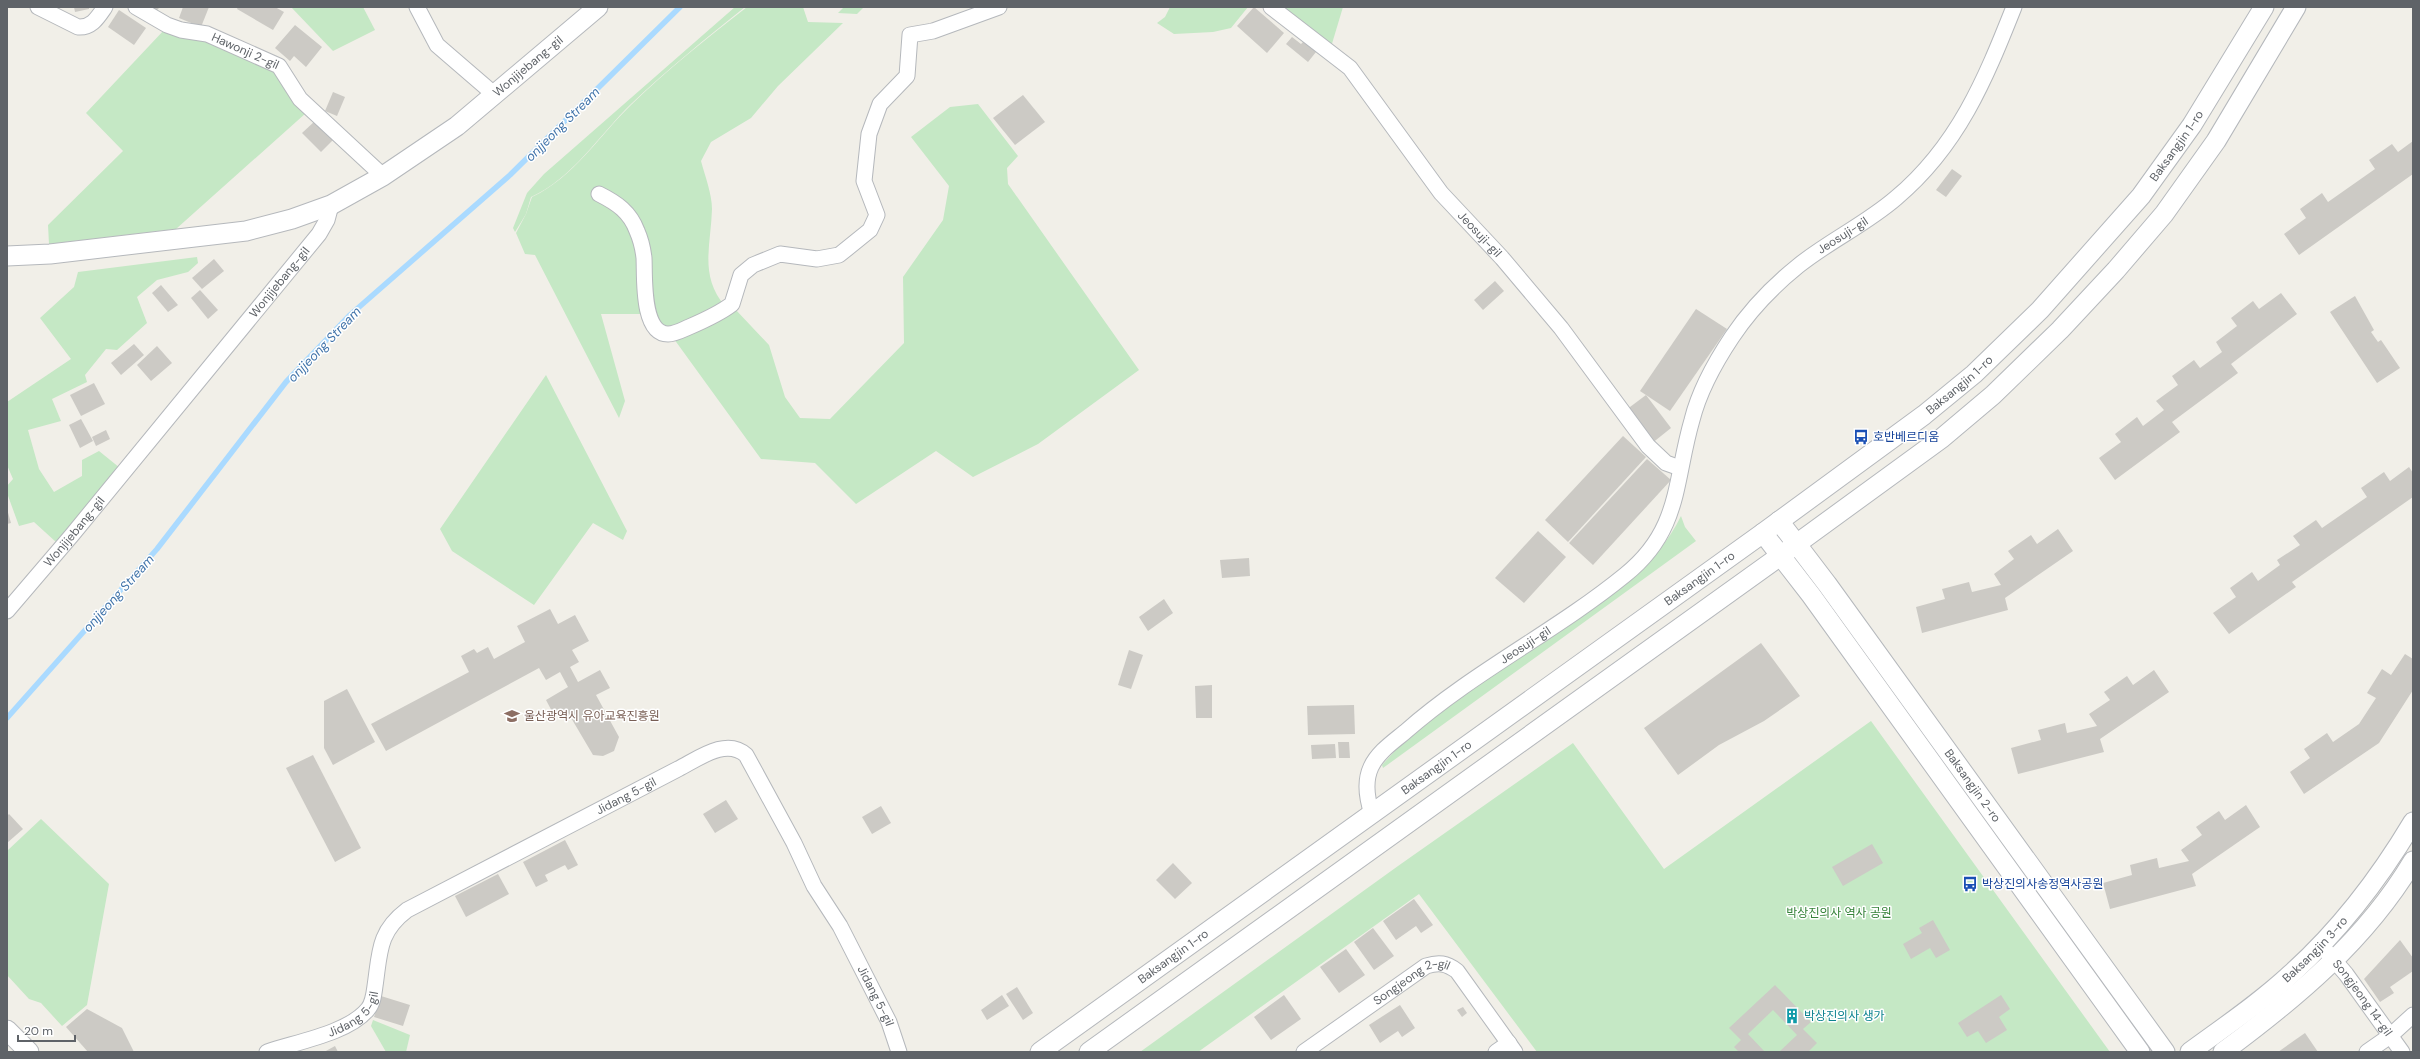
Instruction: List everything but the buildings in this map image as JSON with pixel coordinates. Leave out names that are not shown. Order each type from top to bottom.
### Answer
[{"type":"street","points":[[38,7],[78,27],[84,28],[91,25],[105,7]]},
{"type":"street","name":"Hawonji 2-gil","points":[[136,7],[167,25],[180,30],[207,34],[279,66],[300,99],[384,176]]},
{"type":"street","points":[[417,7],[437,45],[495,95]]},
{"type":"street","name":"Wonjijebang-gil","points":[[7,611],[72,535],[319,234],[327,220],[331,205],[384,176],[457,126],[598,7]]},
{"type":"street","points":[[599,194],[619,204],[637,231],[644,257],[646,299],[654,325],[660,332],[669,334],[700,322],[732,304],[741,275],[753,265],[780,254],[817,259],[839,255],[870,230],[877,215],[864,181],[869,134],[880,104],[907,76],[910,35],[932,31],[999,7]]},
{"type":"street","name":"Jeosuji-gil","points":[[1270,7],[1350,68],[1441,193],[1502,258],[1561,328],[1648,446],[1666,463],[1680,468]]},
{"type":"street","name":"Jeosuji-gil","points":[[1372,814],[1367,780],[1369,770],[1381,752],[1465,685],[1600,594],[1628,573],[1664,531],[1673,508],[1680,468],[1693,416],[1708,381],[1731,339],[1755,305],[1799,265],[1876,215],[1925,171],[1950,138],[1975,100],[2014,7]]},
{"type":"street","name":"Baksangjin 1-ro","points":[[1040,1052],[1779,522],[1924,415],[1974,374],[2045,305],[2141,196],[2192,125],[2264,7]]},
{"type":"street","points":[[1089,1052],[1780,556],[1942,438],[1993,394],[2060,330],[2116,270],[2164,214],[2216,141],[2296,7]]},
{"type":"street","points":[[7,256],[50,254],[246,231],[292,219],[331,205]]},
{"type":"street","name":"Baksangjin 2-ro","points":[[1779,522],[2165,1052]]},
{"type":"street","name":"Baksangjin 2-ro","points":[[1763,533],[1821,608],[2140,1052]]},
{"type":"street","name":"Jidang 5-gil","points":[[267,1052],[334,1030],[350,1023],[369,1008],[374,997],[381,944],[386,931],[394,920],[407,910],[711,752],[730,747],[736,748],[746,755],[794,843],[814,886],[840,926],[889,1022],[899,1052]]},
{"type":"street","name":"Baksangjin 3-ro","points":[[2190,1052],[2261,999],[2321,946],[2355,908],[2374,882],[2413,822]]},
{"type":"street","name":"Baksangjin 3-ro","points":[[2223,1052],[2274,1015],[2334,960],[2371,920],[2413,861]]},
{"type":"street","name":"Songjeong 14-gil","points":[[2321,946],[2334,960],[2402,1052]]},
{"type":"street","name":"Songjeong 2-gil","points":[[1304,1052],[1426,966],[1436,962],[1447,964],[1457,971],[1512,1048]]},
{"type":"street","points":[[2367,1052],[2390,1036],[2413,1015]]},
{"type":"street","points":[[7,1030],[29,1052]]},
{"type":"street","points":[[1496,1052],[1512,1048]]},
{"type":"green space","points":[[291,7],[363,7],[375,30],[333,51]]},
{"type":"green space","points":[[735,7],[745,7],[687,54],[631,104],[585,155],[560,179],[531,197],[526,214],[515,232],[513,228],[527,193],[544,174]]},
{"type":"green space","points":[[747,7],[803,7],[808,22],[843,23],[778,86],[751,118],[711,142],[701,161],[712,203],[708,260],[709,272],[717,295],[725,306],[699,319],[664,328],[644,314],[601,314],[625,401],[619,418],[535,255],[525,254],[516,233],[526,214],[532,197],[547,189],[573,168],[619,117],[659,79]]},
{"type":"green space","points":[[844,7],[864,7],[857,14],[838,13]]},
{"type":"green space","points":[[1170,7],[1248,7],[1231,28],[1213,32],[1174,34],[1157,23],[1165,17]]},
{"type":"green space","points":[[1279,7],[1343,7],[1331,47]]},
{"type":"green space","points":[[165,29],[194,36],[268,63],[306,113],[176,229],[49,244],[48,225],[123,151],[86,113]]},
{"type":"green space","points":[[978,104],[1018,156],[1007,168],[1008,184],[1139,370],[1038,444],[973,477],[936,451],[856,504],[815,463],[761,459],[674,339],[735,309],[769,345],[785,397],[800,418],[830,419],[904,343],[903,277],[943,220],[949,186],[911,137],[950,107]]},
{"type":"green space","points":[[197,257],[198,263],[188,272],[157,280],[137,297],[147,323],[117,350],[106,349],[85,375],[87,382],[52,399],[61,421],[28,430],[39,469],[54,492],[82,476],[82,460],[99,451],[120,468],[56,542],[34,522],[19,526],[7,493],[7,486],[13,479],[7,465],[7,402],[71,359],[40,318],[74,287],[78,272]]},
{"type":"green space","points":[[546,375],[627,531],[623,540],[593,523],[534,605],[452,551],[440,529]]},
{"type":"green space","points":[[1681,516],[1685,527],[1696,541],[1383,768],[1382,765],[1405,740],[1469,690],[1632,578],[1660,549],[1671,534]]},
{"type":"green space","name":"박상진의사 역사 공원","points":[[1871,721],[2110,1052],[1537,1052],[1419,894],[1198,1052],[1140,1052],[1398,866],[1573,743],[1664,869]]},
{"type":"green space","points":[[41,819],[109,884],[87,1005],[62,1026],[41,1003],[29,999],[7,975],[7,851]]},
{"type":"green space","points":[[373,1020],[410,1035],[406,1052],[386,1052],[371,1026]]},
{"type":"waterway","name":"onjjeong Stream","points":[[7,718],[157,549],[286,382],[350,315],[510,175],[680,7]]},
{"type":"place","name":"호반베르디움","points":[[1861,437]]},
{"type":"place","name":"울산광역시 유아교육진흥원","points":[[512,716]]},
{"type":"place","name":"박상진의사송정역사공원","points":[[1970,884]]},
{"type":"place","name":"박상진의사 생가","points":[[1792,1016]]}]
